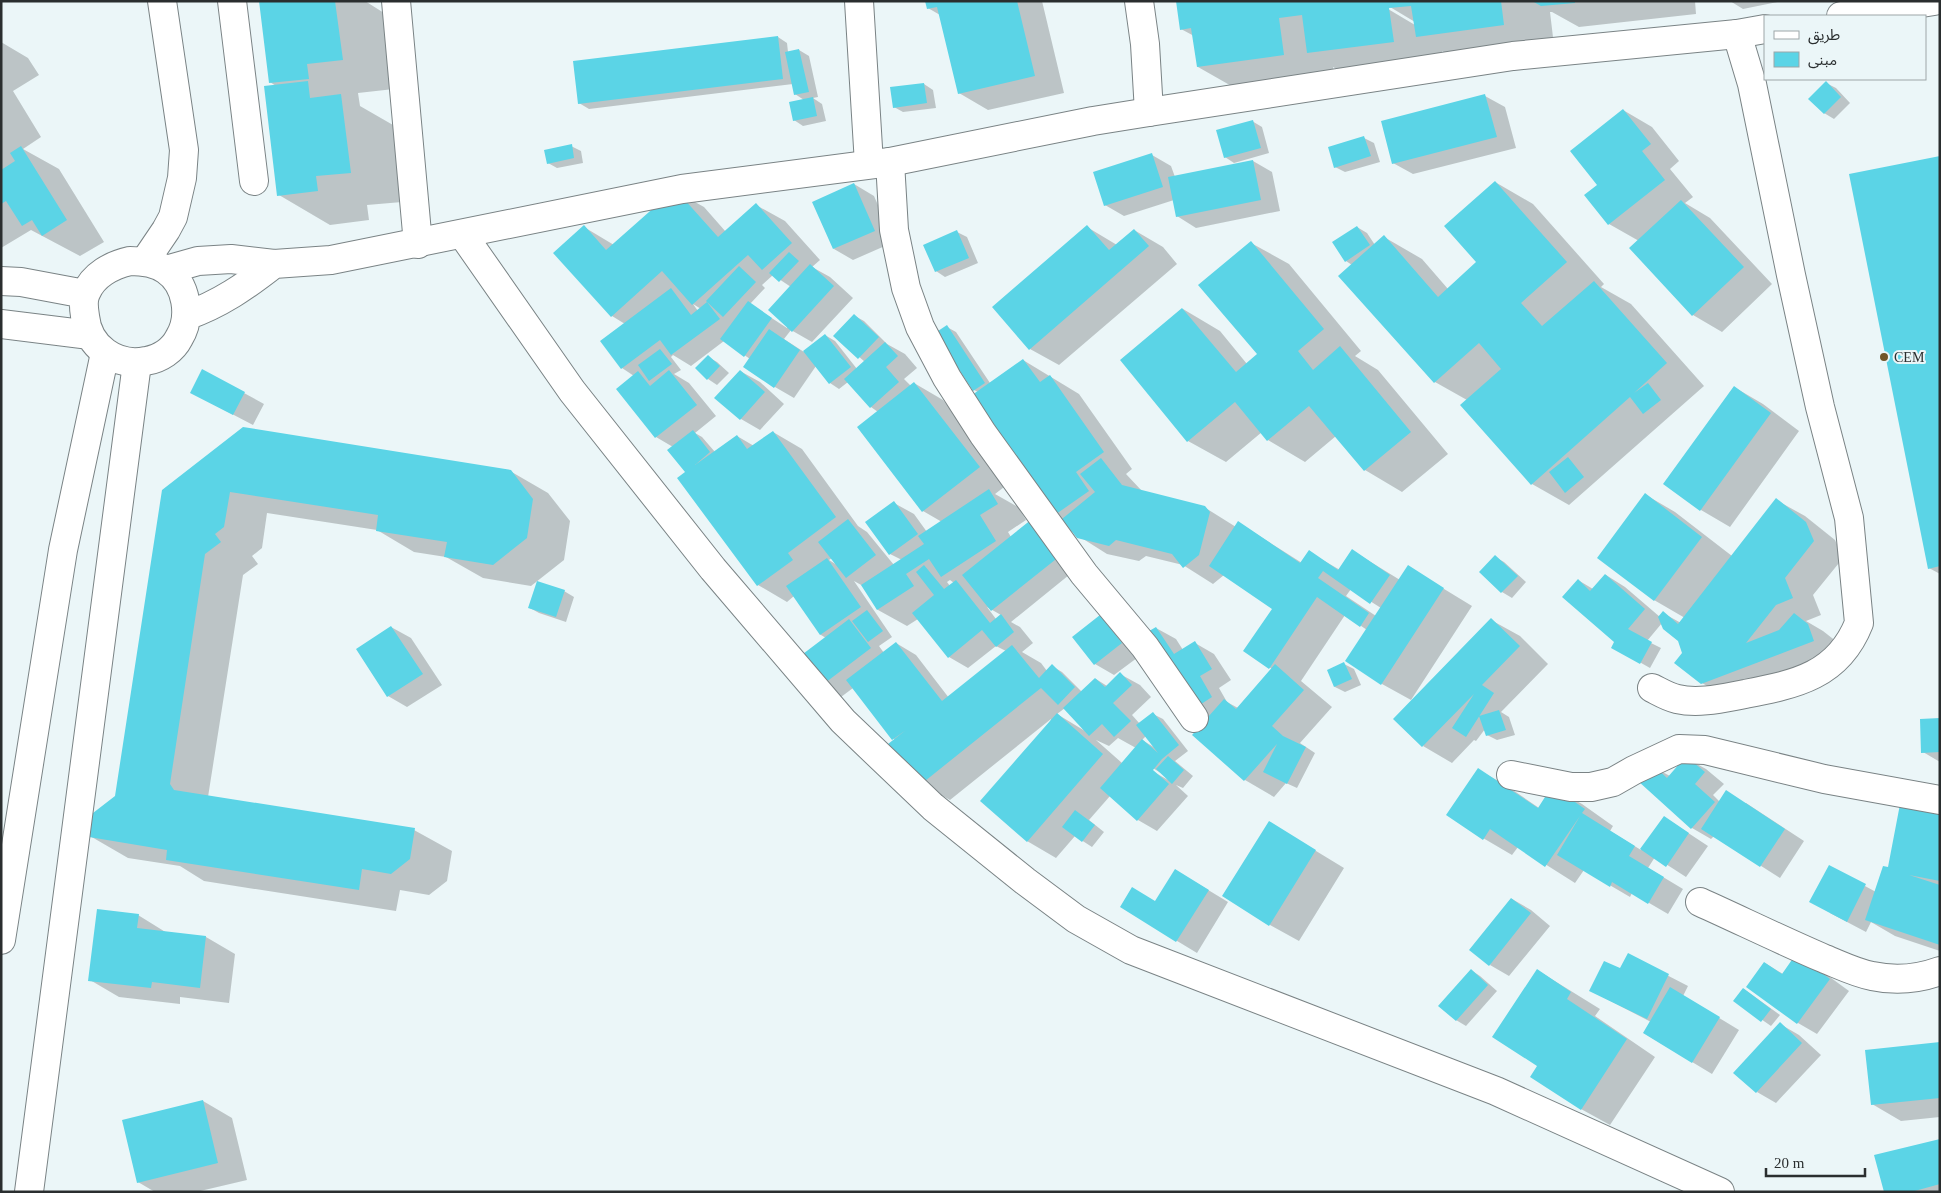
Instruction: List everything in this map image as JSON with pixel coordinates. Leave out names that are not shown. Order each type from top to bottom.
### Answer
[{"type":"street","points":[[156,266],[166,230],[173,217],[182,178],[184,150],[162,1]]},
{"type":"street","points":[[232,1],[254,181]]},
{"type":"street","points":[[396,1],[418,244]]},
{"type":"street","points":[[859,1],[880,163],[906,288],[920,327],[947,378],[983,434],[1084,574],[1145,646],[1194,718]]},
{"type":"street","points":[[1139,1],[1145,44],[1149,112]]},
{"type":"street","points":[[1844,15],[1881,5],[1934,1]]},
{"type":"street","points":[[1,940],[4,897],[98,344],[86,323],[85,294],[102,273],[115,265],[130,261],[156,266],[231,259],[274,264],[331,260],[682,190],[880,163],[1093,121],[1513,56],[1737,34],[1764,29]]},
{"type":"street","points":[[1652,688],[1676,699],[1716,700],[1797,683],[1813,676],[1842,654],[1859,623],[1849,518],[1820,407],[1752,84],[1737,34]]},
{"type":"street","points":[[462,235],[572,391],[713,569],[843,721],[933,807],[1076,920],[1131,950],[1496,1091],[1720,1192]]},
{"type":"street","points":[[186,316],[222,301],[274,264]]},
{"type":"street","points":[[1,324],[98,344],[126,363],[154,360],[168,351],[179,338],[186,323],[186,306],[182,289],[175,279],[156,266]]},
{"type":"street","points":[[1,281],[21,282],[85,294]]},
{"type":"street","points":[[29,1192],[137,363]]},
{"type":"street","points":[[1511,775],[1571,787],[1591,787],[1613,782],[1634,770],[1679,750],[1704,750],[1824,779],[1940,800]]},
{"type":"street","points":[[1700,902],[1813,954],[1860,973],[1906,979],[1928,976],[1940,971]]},
{"type":"building","points":[[259,1],[335,1],[343,60],[307,64],[309,79],[269,83]]},
{"type":"building","points":[[925,1],[1017,1],[1035,76],[958,94],[937,7],[927,9]]},
{"type":"building","points":[[1176,1],[1501,1],[1504,25],[1416,37],[1411,6],[1389,8],[1394,42],[1307,53],[1302,15],[1279,18],[1284,55],[1197,67],[1191,28],[1180,30]]},
{"type":"building","points":[[1532,1],[1575,1],[1575,3],[1541,6]]},
{"type":"building","points":[[778,36],[783,79],[578,104],[573,61]]},
{"type":"building","points":[[799,49],[809,92],[794,95],[785,52]]},
{"type":"building","points":[[308,81],[310,98],[341,94],[351,173],[316,176],[318,191],[277,196],[264,86]]},
{"type":"building","points":[[1826,81],[1841,97],[1824,114],[1808,99]]},
{"type":"building","points":[[924,83],[927,103],[893,108],[890,87]]},
{"type":"building","points":[[1485,94],[1497,137],[1392,164],[1381,121]]},
{"type":"building","points":[[813,97],[817,116],[793,121],[789,102]]},
{"type":"building","points":[[1623,109],[1651,144],[1642,151],[1665,180],[1608,225],[1584,195],[1597,185],[1570,151]]},
{"type":"building","points":[[1253,120],[1261,148],[1224,158],[1216,130]]},
{"type":"building","points":[[1364,136],[1371,156],[1334,168],[1328,147]]},
{"type":"building","points":[[572,144],[574,158],[547,164],[544,150]]},
{"type":"building","points":[[21,146],[67,220],[42,236],[32,220],[22,226],[6,201],[1,204],[1,170],[15,161],[10,153]]},
{"type":"building","points":[[1152,153],[1163,187],[1104,206],[1093,172]]},
{"type":"building","points":[[1940,156],[1940,566],[1928,569],[1849,174]]},
{"type":"building","points":[[1253,160],[1261,200],[1176,217],[1168,177]]},
{"type":"building","points":[[1495,181],[1567,262],[1521,303],[1542,326],[1594,281],[1667,363],[1634,393],[1648,383],[1661,400],[1643,414],[1630,397],[1531,485],[1460,405],[1501,369],[1479,343],[1434,383],[1338,276],[1384,235],[1438,297],[1476,262],[1444,226]]},
{"type":"building","points":[[854,183],[875,231],[833,249],[812,202]]},
{"type":"building","points":[[675,189],[718,237],[756,203],[792,243],[762,270],[748,255],[692,305],[662,271],[611,317],[553,253],[584,225],[606,250]]},
{"type":"building","points":[[1681,200],[1744,267],[1692,316],[1629,248]]},
{"type":"building","points":[[1087,225],[1109,250],[1134,229],[1149,246],[1029,350],[992,307]]},
{"type":"building","points":[[1357,226],[1370,245],[1345,262],[1332,242]]},
{"type":"building","points":[[957,230],[969,258],[935,272],[923,245]]},
{"type":"building","points":[[1251,241],[1324,329],[1298,351],[1313,370],[1340,346],[1411,432],[1364,471],[1309,406],[1267,441],[1235,402],[1187,442],[1120,360],[1182,308],[1236,372],[1257,354],[1198,285]]},
{"type":"building","points":[[789,252],[799,261],[779,282],[769,273]]},
{"type":"building","points":[[810,264],[834,286],[792,332],[768,310]]},
{"type":"building","points":[[739,266],[756,282],[723,317],[706,301]]},
{"type":"building","points":[[671,288],[691,315],[707,302],[720,319],[671,355],[660,340],[621,369],[600,341]]},
{"type":"building","points":[[748,301],[772,318],[744,357],[720,339]]},
{"type":"building","points":[[854,314],[879,337],[858,359],[833,336]]},
{"type":"building","points":[[947,325],[985,383],[973,391],[935,333]]},
{"type":"building","points":[[769,329],[800,350],[774,388],[743,367]]},
{"type":"building","points":[[825,334],[851,367],[829,384],[803,351]]},
{"type":"building","points":[[885,342],[898,356],[886,367],[899,382],[870,408],[844,379]]},
{"type":"building","points":[[660,349],[672,364],[649,381],[638,365]]},
{"type":"building","points":[[708,355],[720,366],[707,380],[695,368]]},
{"type":"building","points":[[1023,359],[1040,382],[1050,375],[1104,452],[1076,472],[1089,491],[1049,519],[965,400]]},
{"type":"building","points":[[202,369],[245,392],[233,415],[190,393]]},
{"type":"building","points":[[669,370],[697,405],[655,438],[616,389],[638,371],[650,386]]},
{"type":"building","points":[[740,370],[765,392],[740,420],[714,398]]},
{"type":"building","points":[[914,382],[980,467],[922,512],[857,427]]},
{"type":"building","points":[[1734,386],[1771,413],[1700,511],[1663,484]]},
{"type":"building","points":[[243,427],[511,470],[533,499],[527,538],[493,565],[444,557],[447,542],[376,531],[378,515],[230,492],[224,527],[215,534],[221,542],[205,554],[170,784],[174,790],[415,828],[410,859],[391,874],[362,869],[359,890],[166,860],[167,850],[89,837],[93,813],[115,796],[162,490]]},
{"type":"building","points":[[693,430],[710,452],[695,465],[737,435],[747,449],[773,431],[836,517],[788,553],[793,560],[757,586],[677,478],[685,472],[667,450]]},
{"type":"building","points":[[1568,457],[1584,477],[1565,493],[1549,472]]},
{"type":"building","points":[[1101,458],[1122,485],[1205,506],[1210,512],[1199,555],[1183,568],[1172,554],[1116,540],[1109,546],[1077,538],[1062,519],[1095,492],[1080,474]]},
{"type":"building","points":[[989,489],[998,504],[980,515],[996,541],[941,577],[929,559],[906,574],[914,586],[877,610],[861,585],[924,544],[918,536]]},
{"type":"building","points":[[1645,493],[1702,537],[1654,601],[1597,558]]},
{"type":"building","points":[[1776,498],[1806,522],[1814,541],[1785,578],[1793,598],[1776,605],[1746,643],[1779,630],[1794,613],[1808,624],[1814,641],[1701,684],[1674,663],[1682,653],[1678,641],[1663,629],[1658,617],[1663,611],[1678,624]]},
{"type":"building","points":[[894,501],[918,534],[889,555],[865,522]]},
{"type":"building","points":[[848,519],[876,555],[846,578],[818,542]]},
{"type":"building","points":[[1032,519],[1070,548],[991,611],[962,575]]},
{"type":"building","points":[[1238,521],[1300,563],[1309,550],[1338,570],[1352,549],[1390,575],[1370,604],[1323,571],[1318,578],[1369,613],[1360,627],[1317,597],[1269,669],[1243,651],[1272,609],[1209,566]]},
{"type":"building","points":[[1495,555],[1518,576],[1501,593],[1479,572]]},
{"type":"building","points":[[827,558],[861,607],[820,635],[786,586]]},
{"type":"building","points":[[924,565],[944,589],[956,580],[990,623],[1001,614],[1014,632],[996,647],[982,630],[948,658],[912,613],[934,595],[916,572]]},
{"type":"building","points":[[1408,565],[1444,588],[1381,685],[1345,661]]},
{"type":"building","points":[[1605,574],[1645,609],[1628,629],[1652,642],[1640,664],[1611,648],[1614,642],[1562,597],[1578,579],[1590,591]]},
{"type":"building","points":[[537,581],[565,590],[556,617],[528,608]]},
{"type":"building","points":[[867,610],[883,631],[868,642],[852,621]]},
{"type":"building","points":[[1100,615],[1122,643],[1094,665],[1072,637]]},
{"type":"building","points":[[1491,618],[1520,646],[1482,685],[1494,693],[1466,737],[1452,728],[1474,694],[1422,747],[1393,719]]},
{"type":"building","points":[[849,619],[871,648],[817,689],[795,660]]},
{"type":"building","points":[[391,626],[423,674],[387,697],[356,649]]},
{"type":"building","points":[[1156,627],[1174,654],[1195,641],[1212,669],[1200,676],[1212,697],[1192,710],[1144,634]]},
{"type":"building","points":[[896,642],[942,701],[1012,645],[1039,678],[1052,664],[1075,687],[1058,705],[1041,688],[920,785],[888,744],[906,730],[892,740],[846,680]]},
{"type":"building","points":[[1344,662],[1352,679],[1334,687],[1327,670]]},
{"type":"building","points":[[1275,664],[1304,690],[1272,726],[1283,736],[1306,747],[1287,784],[1263,772],[1277,744],[1244,781],[1192,735],[1224,699],[1236,709]]},
{"type":"building","points":[[1120,672],[1132,685],[1113,703],[1131,721],[1114,737],[1102,724],[1089,736],[1063,708],[1095,678],[1105,687]]},
{"type":"building","points":[[1499,710],[1506,730],[1486,736],[1479,716]]},
{"type":"building","points":[[1153,712],[1179,745],[1162,759],[1153,770],[1169,784],[1137,821],[1100,788],[1142,739],[1158,753],[1136,725]]},
{"type":"building","points":[[1057,713],[1103,754],[1027,842],[980,801]]},
{"type":"building","points":[[1940,718],[1940,752],[1921,753],[1920,719]]},
{"type":"building","points":[[1168,756],[1184,770],[1172,784],[1156,769]]},
{"type":"building","points":[[1686,756],[1705,772],[1695,784],[1715,802],[1691,829],[1638,781],[1653,765],[1667,778]]},
{"type":"building","points":[[1478,768],[1538,808],[1552,786],[1585,809],[1582,813],[1635,846],[1629,856],[1664,877],[1648,904],[1612,882],[1610,887],[1557,855],[1580,816],[1545,867],[1490,829],[1483,840],[1446,815]]},
{"type":"building","points":[[1726,790],[1785,829],[1760,867],[1701,829]]},
{"type":"building","points":[[1901,799],[1940,807],[1940,881],[1909,875],[1940,885],[1940,945],[1865,920],[1883,866],[1888,867]]},
{"type":"building","points":[[1075,810],[1095,825],[1082,842],[1062,827]]},
{"type":"building","points":[[1664,816],[1689,833],[1666,867],[1640,849]]},
{"type":"building","points":[[1269,821],[1316,850],[1269,926],[1222,896]]},
{"type":"building","points":[[1829,865],[1866,884],[1847,922],[1809,902]]},
{"type":"building","points":[[1175,869],[1209,890],[1176,942],[1120,907],[1132,887],[1155,901]]},
{"type":"building","points":[[1511,898],[1531,913],[1489,966],[1469,950]]},
{"type":"building","points":[[97,909],[139,914],[137,928],[206,936],[200,988],[152,982],[151,988],[88,981]]},
{"type":"building","points":[[1628,953],[1669,974],[1647,1019],[1589,991],[1604,961],[1620,968]]},
{"type":"building","points":[[1796,954],[1830,979],[1797,1024],[1746,987],[1764,962],[1782,974]]},
{"type":"building","points":[[1471,969],[1488,985],[1456,1021],[1438,1006]]},
{"type":"building","points":[[1537,969],[1571,992],[1567,999],[1627,1039],[1581,1110],[1530,1077],[1537,1066],[1492,1037]]},
{"type":"building","points":[[1670,987],[1720,1017],[1692,1063],[1643,1033]]},
{"type":"building","points":[[1743,988],[1771,1009],[1761,1022],[1733,1001]]},
{"type":"building","points":[[1780,1022],[1802,1043],[1756,1093],[1733,1073]]},
{"type":"building","points":[[1940,1042],[1940,1098],[1871,1105],[1865,1050]]},
{"type":"building","points":[[203,1100],[218,1163],[137,1183],[122,1120]]},
{"type":"building","points":[[1940,1139],[1940,1184],[1911,1192],[1884,1192],[1874,1155]]},
{"type":"place","name":"CEM","points":[[1884,357]]}]
